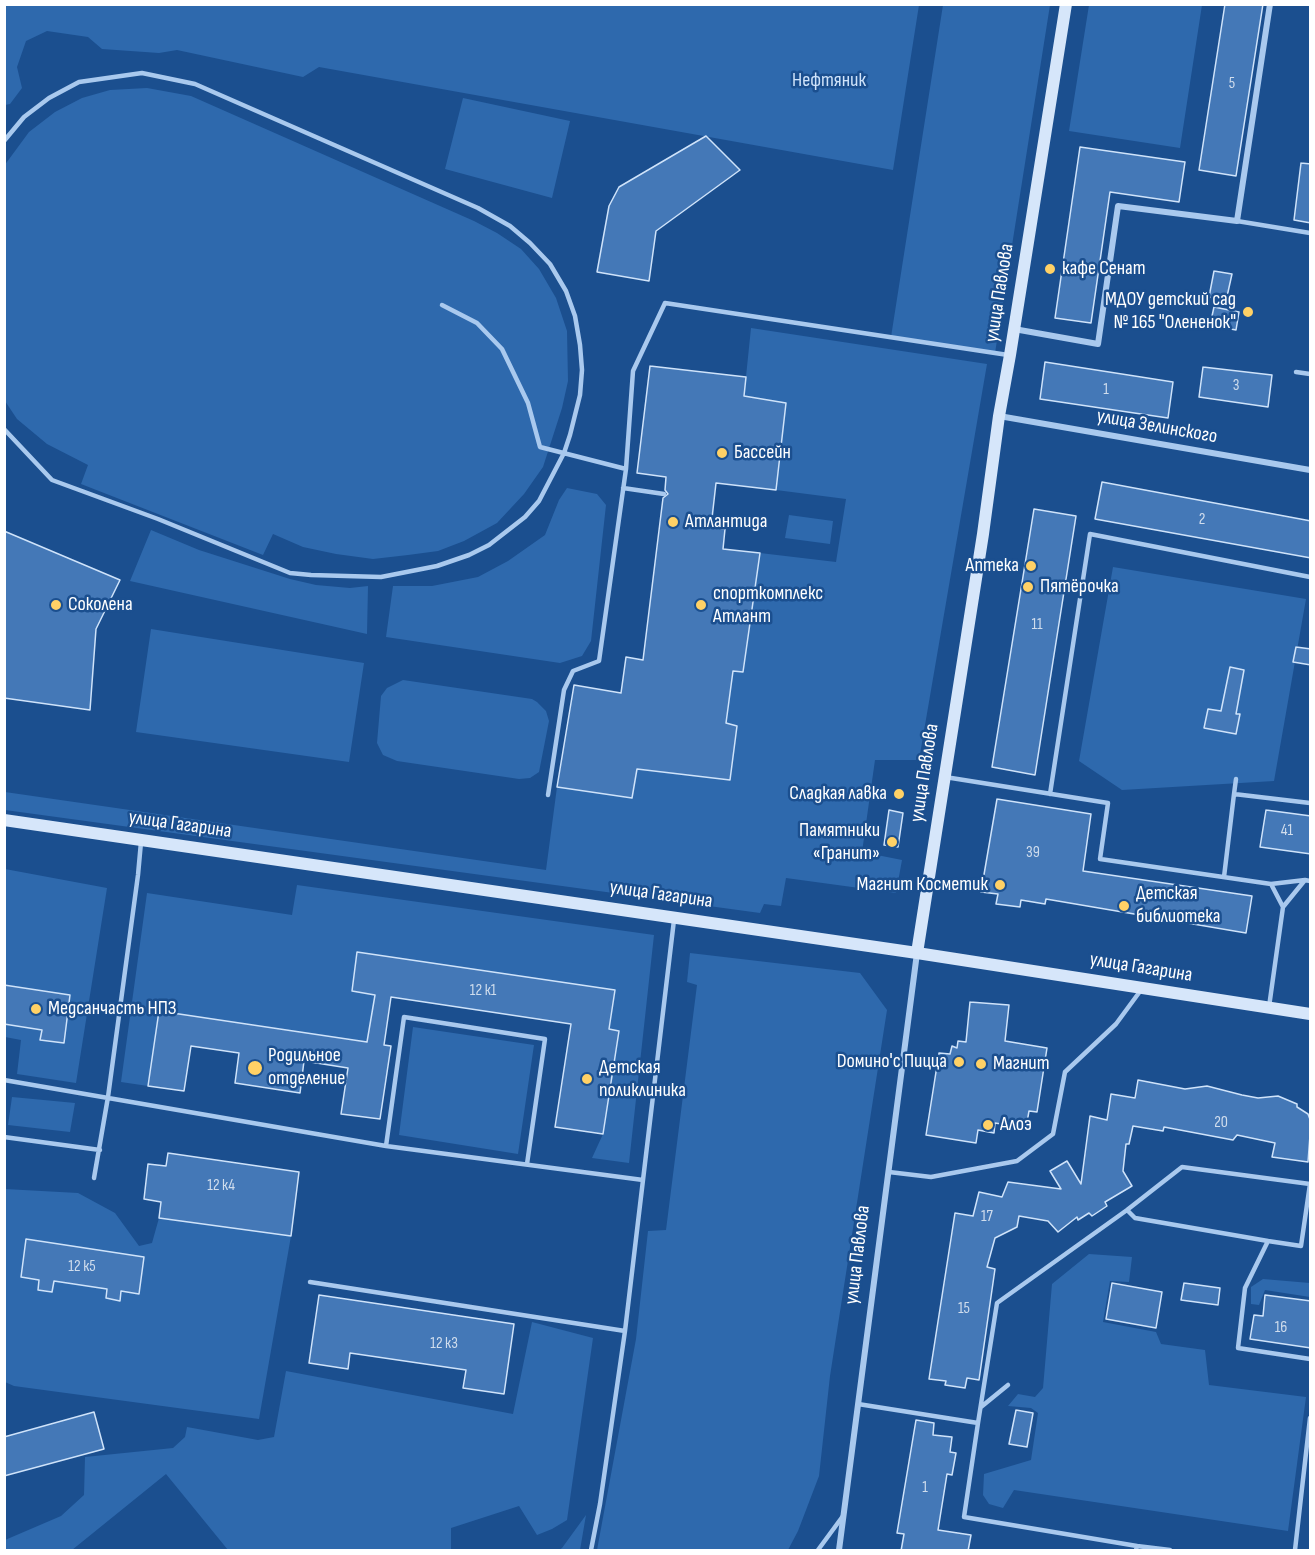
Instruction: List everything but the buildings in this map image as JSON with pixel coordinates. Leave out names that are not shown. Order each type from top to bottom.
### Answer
[{"type":"main road","name":"улица Павлова","points":[[917,953],[999,416],[1066,4]]},
{"type":"main road","name":"улица Гагарина","points":[[4,820],[675,917],[1311,1014]]},
{"type":"street","points":[[1014,329],[1098,344],[1118,206],[1237,221],[1270,4]]},
{"type":"street","name":"улица Зелинского","points":[[999,416],[1311,470]]},
{"type":"street","name":"улица Павлова","points":[[839,1551],[917,953]]},
{"type":"lane","points":[[4,141],[24,117],[50,98],[79,82],[142,73],[195,84],[478,208],[510,226],[550,264],[566,291],[575,316],[582,370],[580,395],[564,453],[539,501],[525,517],[489,545],[469,555],[437,566],[381,577],[290,573],[158,519],[52,480],[4,429]]},
{"type":"lane","points":[[1237,221],[1311,233]]},
{"type":"lane","points":[[548,795],[564,690],[573,671],[599,662],[626,469],[633,371],[665,303],[1010,355]]},
{"type":"lane","points":[[442,305],[477,323],[502,349],[528,403],[540,447],[626,469]]},
{"type":"lane","points":[[1296,372],[1311,374]]},
{"type":"lane","points":[[623,488],[664,494]]},
{"type":"lane","points":[[1050,794],[1090,534],[1311,577]]},
{"type":"lane","points":[[944,777],[1108,803],[1100,859],[1271,884],[1308,881]]},
{"type":"lane","points":[[1224,877],[1236,779]]},
{"type":"lane","points":[[1234,794],[1311,804]]},
{"type":"lane","points":[[94,1178],[108,1097],[141,839]]},
{"type":"lane","points":[[1283,908],[1308,881]]},
{"type":"lane","points":[[1269,1007],[1283,908],[1271,884]]},
{"type":"lane","points":[[591,1551],[625,1331],[675,917]]},
{"type":"lane","points":[[889,1172],[932,1177],[1017,1161],[1053,1134],[1065,1072],[1116,1024],[1143,988]]},
{"type":"lane","points":[[386,1146],[404,1017],[545,1039],[527,1164]]},
{"type":"lane","points":[[4,1080],[386,1146],[643,1180]]},
{"type":"lane","points":[[4,1137],[100,1150]]},
{"type":"lane","points":[[1127,1210],[1135,1218],[1301,1246],[1311,1184],[1182,1167],[1127,1210],[997,1303],[964,1517],[1136,1549],[1170,1551]]},
{"type":"lane","points":[[1268,1241],[1245,1288],[1238,1348],[1311,1359]]},
{"type":"lane","points":[[310,1282],[625,1331]]},
{"type":"lane","points":[[981,1407],[1008,1385]]},
{"type":"lane","points":[[858,1404],[978,1423]]},
{"type":"lane","points":[[1295,1551],[1311,1418]]},
{"type":"lane","points":[[818,1551],[843,1516]]},
{"type":"green space","name":"Нефтяник","points":[[4,5],[919,5],[893,170],[319,67],[303,77],[177,50],[159,53],[102,49],[88,37],[47,31],[26,41],[17,67],[22,88],[10,104],[5,105]]},
{"type":"green space","points":[[943,5],[1050,5],[995,353],[891,337]]},
{"type":"green space","points":[[1089,5],[1202,5],[1180,148],[1069,131]]},
{"type":"green space","points":[[147,88],[191,96],[474,221],[521,249],[539,269],[556,298],[567,331],[568,381],[543,467],[524,494],[497,523],[464,541],[438,551],[373,559],[303,547],[273,534],[263,555],[81,484],[88,465],[47,444],[17,419],[5,401],[4,166],[29,132],[55,112],[82,98],[110,90]]},
{"type":"green space","points":[[463,98],[570,121],[552,198],[445,169]]},
{"type":"green space","points":[[751,328],[987,364],[919,760],[875,760],[862,852],[902,860],[896,893],[786,878],[781,906],[764,904],[760,913],[5,810],[5,792],[546,870],[557,787],[632,798],[637,769],[730,780],[737,726],[726,723],[733,671],[743,672],[760,553],[836,562],[846,499],[776,490],[786,403],[744,396]]},
{"type":"green space","points":[[567,488],[597,494],[606,505],[591,641],[582,656],[560,663],[386,637],[393,586],[432,586],[478,577],[508,561],[545,535],[559,500]]},
{"type":"green space","points":[[789,515],[833,521],[830,544],[785,538]]},
{"type":"green space","points":[[151,530],[199,550],[290,579],[316,585],[350,588],[368,586],[367,634],[130,581]]},
{"type":"green space","points":[[1113,567],[1306,599],[1274,781],[1122,790],[1079,761]]},
{"type":"green space","points":[[151,629],[364,663],[349,762],[136,732]]},
{"type":"green space","points":[[403,680],[532,699],[537,702],[546,711],[549,721],[539,772],[530,778],[519,779],[397,761],[383,755],[377,743],[381,696],[387,688]]},
{"type":"green space","points":[[5,869],[107,888],[76,1083],[17,1074],[21,1040],[5,1037],[5,1024],[42,1030],[41,1040],[63,1043],[70,995],[5,985]]},
{"type":"green space","points":[[297,885],[654,935],[629,1163],[592,1158],[603,1134],[619,1031],[609,1029],[615,991],[357,953],[352,991],[375,995],[367,1042],[159,1011],[148,1086],[121,1082],[147,893],[292,915]]},
{"type":"green space","points":[[690,953],[860,973],[887,1010],[830,1376],[819,1476],[798,1531],[788,1550],[597,1550],[636,1339],[648,1231],[666,1230],[697,985],[687,982]]},
{"type":"green space","points":[[413,1027],[534,1045],[518,1154],[399,1135]]},
{"type":"green space","points":[[12,1097],[75,1103],[70,1132],[8,1125]]},
{"type":"green space","points":[[5,1189],[78,1193],[115,1213],[139,1246],[152,1243],[159,1218],[291,1236],[259,1419],[14,1386],[5,1382]]},
{"type":"green space","points":[[1089,1254],[1132,1257],[1129,1282],[1110,1281],[1103,1322],[1156,1332],[1161,1344],[1205,1350],[1209,1385],[1306,1397],[1288,1531],[1014,1490],[1003,1508],[989,1504],[983,1495],[984,1474],[1031,1460],[1038,1413],[1031,1408],[1008,1406],[1018,1394],[1035,1397],[1043,1388],[1052,1284]]},
{"type":"green space","points":[[1263,1279],[1310,1283],[1310,1297],[1265,1290],[1259,1305],[1251,1304],[1251,1287]]},
{"type":"green space","points":[[532,1322],[593,1338],[567,1520],[552,1529],[537,1535],[519,1506],[451,1528],[451,1550],[228,1550],[166,1474],[72,1550],[5,1550],[5,1540],[61,1516],[84,1495],[85,1457],[173,1448],[185,1437],[187,1427],[258,1440],[274,1437],[286,1371],[513,1414]]},
{"type":"green space","points":[[586,1515],[580,1550],[559,1550],[562,1548]]},
{"type":"place","name":"кафе Сенат","points":[[1050,269]]},
{"type":"place","name":"МДОУ детский сад № 165 \"Олененок\"","points":[[1248,312]]},
{"type":"place","name":"Бассейн","points":[[722,453]]},
{"type":"place","name":"Атлантида","points":[[673,522]]},
{"type":"place","name":"Аптека","points":[[1031,566]]},
{"type":"place","name":"Пятёрочка","points":[[1028,587]]},
{"type":"place","name":"Соколена","points":[[56,605]]},
{"type":"place","name":"спорткомплекс Атлант","points":[[701,605]]},
{"type":"place","name":"Сладкая лавка","points":[[899,794]]},
{"type":"place","name":"Памятники «Гранит»","points":[[892,842]]},
{"type":"place","name":"Магнит Косметик","points":[[1000,885]]},
{"type":"place","name":"Детская библиотека","points":[[1124,906]]},
{"type":"place","name":"Медсанчасть НПЗ","points":[[36,1009]]},
{"type":"place","name":"Doмино'с Пицца","points":[[959,1062]]},
{"type":"place","name":"Магнит","points":[[981,1064]]},
{"type":"place","name":"Родильное отделение","points":[[255,1068]]},
{"type":"place","name":"Детская поликлиника","points":[[587,1079]]},
{"type":"place","name":"Алоэ","points":[[988,1125]]}]
